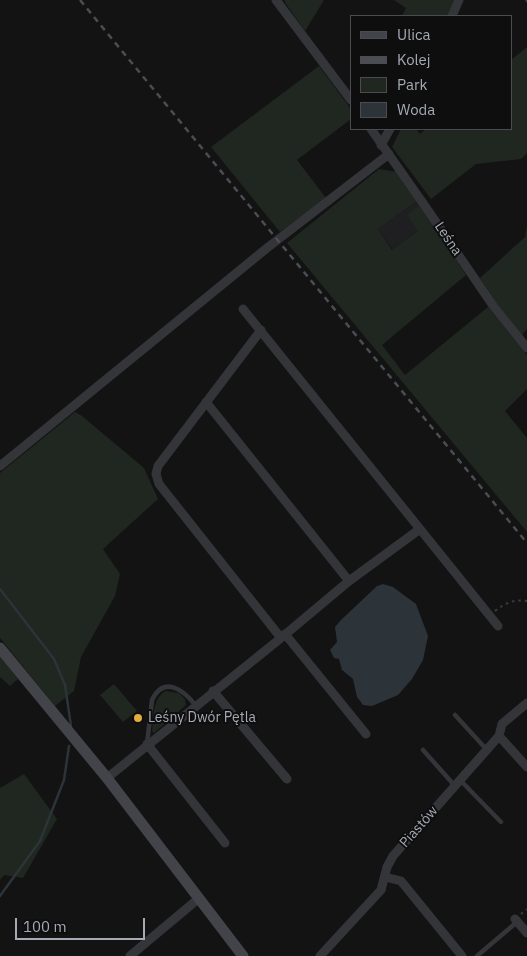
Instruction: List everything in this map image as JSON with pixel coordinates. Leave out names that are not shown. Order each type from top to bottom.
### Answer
[{"type":"street","points":[[276,0],[350,99]]},
{"type":"street","points":[[452,15],[459,0]]},
{"type":"street","name":"Leśna","points":[[371,130],[494,307],[527,348]]},
{"type":"street","points":[[382,145],[390,130]]},
{"type":"street","points":[[0,466],[267,248],[389,154]]},
{"type":"street","points":[[243,309],[498,626]]},
{"type":"street","points":[[261,330],[158,466],[156,474],[159,484],[366,734]]},
{"type":"street","points":[[206,402],[349,581]]},
{"type":"street","points":[[107,778],[349,581],[420,529]]},
{"type":"street","points":[[0,648],[107,778],[243,956]]},
{"type":"street","points":[[213,691],[287,778]]},
{"type":"street","name":"Piastów","points":[[320,956],[381,890],[387,867],[393,856],[499,736],[502,724],[527,703]]},
{"type":"street","points":[[499,736],[527,767]]},
{"type":"street","points":[[147,744],[225,842]]},
{"type":"street","points":[[385,877],[401,881],[462,956]]},
{"type":"street","points":[[130,956],[195,895]]},
{"type":"street","points":[[516,920],[527,933]]},
{"type":"lane","points":[[147,744],[152,700],[155,693],[161,689],[173,687],[184,691],[196,706]]},
{"type":"lane","points":[[455,715],[487,750]]},
{"type":"lane","points":[[423,750],[501,822]]},
{"type":"lane","points":[[477,956],[516,920]]},
{"type":"path","points":[[489,616],[502,605],[517,600],[527,601]]},
{"type":"shaded area","points":[[418,200],[421,204],[418,231],[393,250],[378,229]]},
{"type":"green space","points":[[285,0],[324,0],[305,31]]},
{"type":"green space","points":[[394,0],[457,0],[450,15],[402,15],[406,8]]},
{"type":"green space","points":[[527,47],[527,153],[521,159],[476,164],[431,199],[392,147],[400,130],[417,130],[420,134],[425,130],[512,130],[512,59]]},
{"type":"green space","points":[[319,66],[350,108],[350,120],[297,160],[326,198],[280,232],[211,147]]},
{"type":"green space","points":[[379,169],[398,172],[418,200],[378,229],[392,250],[418,231],[407,215],[421,204],[466,275],[382,345],[405,375],[488,307],[527,355],[527,389],[505,411],[527,438],[527,532],[287,243]]},
{"type":"green space","points":[[527,225],[527,329],[522,335],[497,304],[480,278],[525,237]]},
{"type":"green space","points":[[75,412],[144,468],[158,499],[103,549],[120,574],[115,596],[81,657],[74,691],[55,706],[0,638],[0,473]]},
{"type":"green space","points":[[0,656],[18,679],[10,686],[0,677]]},
{"type":"green space","points":[[114,684],[137,711],[123,722],[100,695]]},
{"type":"green space","points":[[165,691],[179,693],[185,699],[186,705],[154,733],[152,731],[156,704]]},
{"type":"green space","points":[[24,774],[57,819],[23,878],[4,875],[0,880],[0,788]]},
{"type":"water","points":[[383,584],[393,587],[416,604],[428,636],[423,660],[412,679],[398,695],[372,706],[363,705],[357,697],[353,679],[342,670],[339,659],[334,658],[330,650],[337,642],[335,627],[377,586]]},
{"type":"waterway","points":[[0,589],[54,659],[65,685],[71,726]]},
{"type":"waterway","points":[[0,896],[40,841],[64,780],[69,746]]},
{"type":"railway","points":[[80,0],[527,543]]},
{"type":"place","name":"Leśny Dwór Pętla","points":[[138,718]]}]
